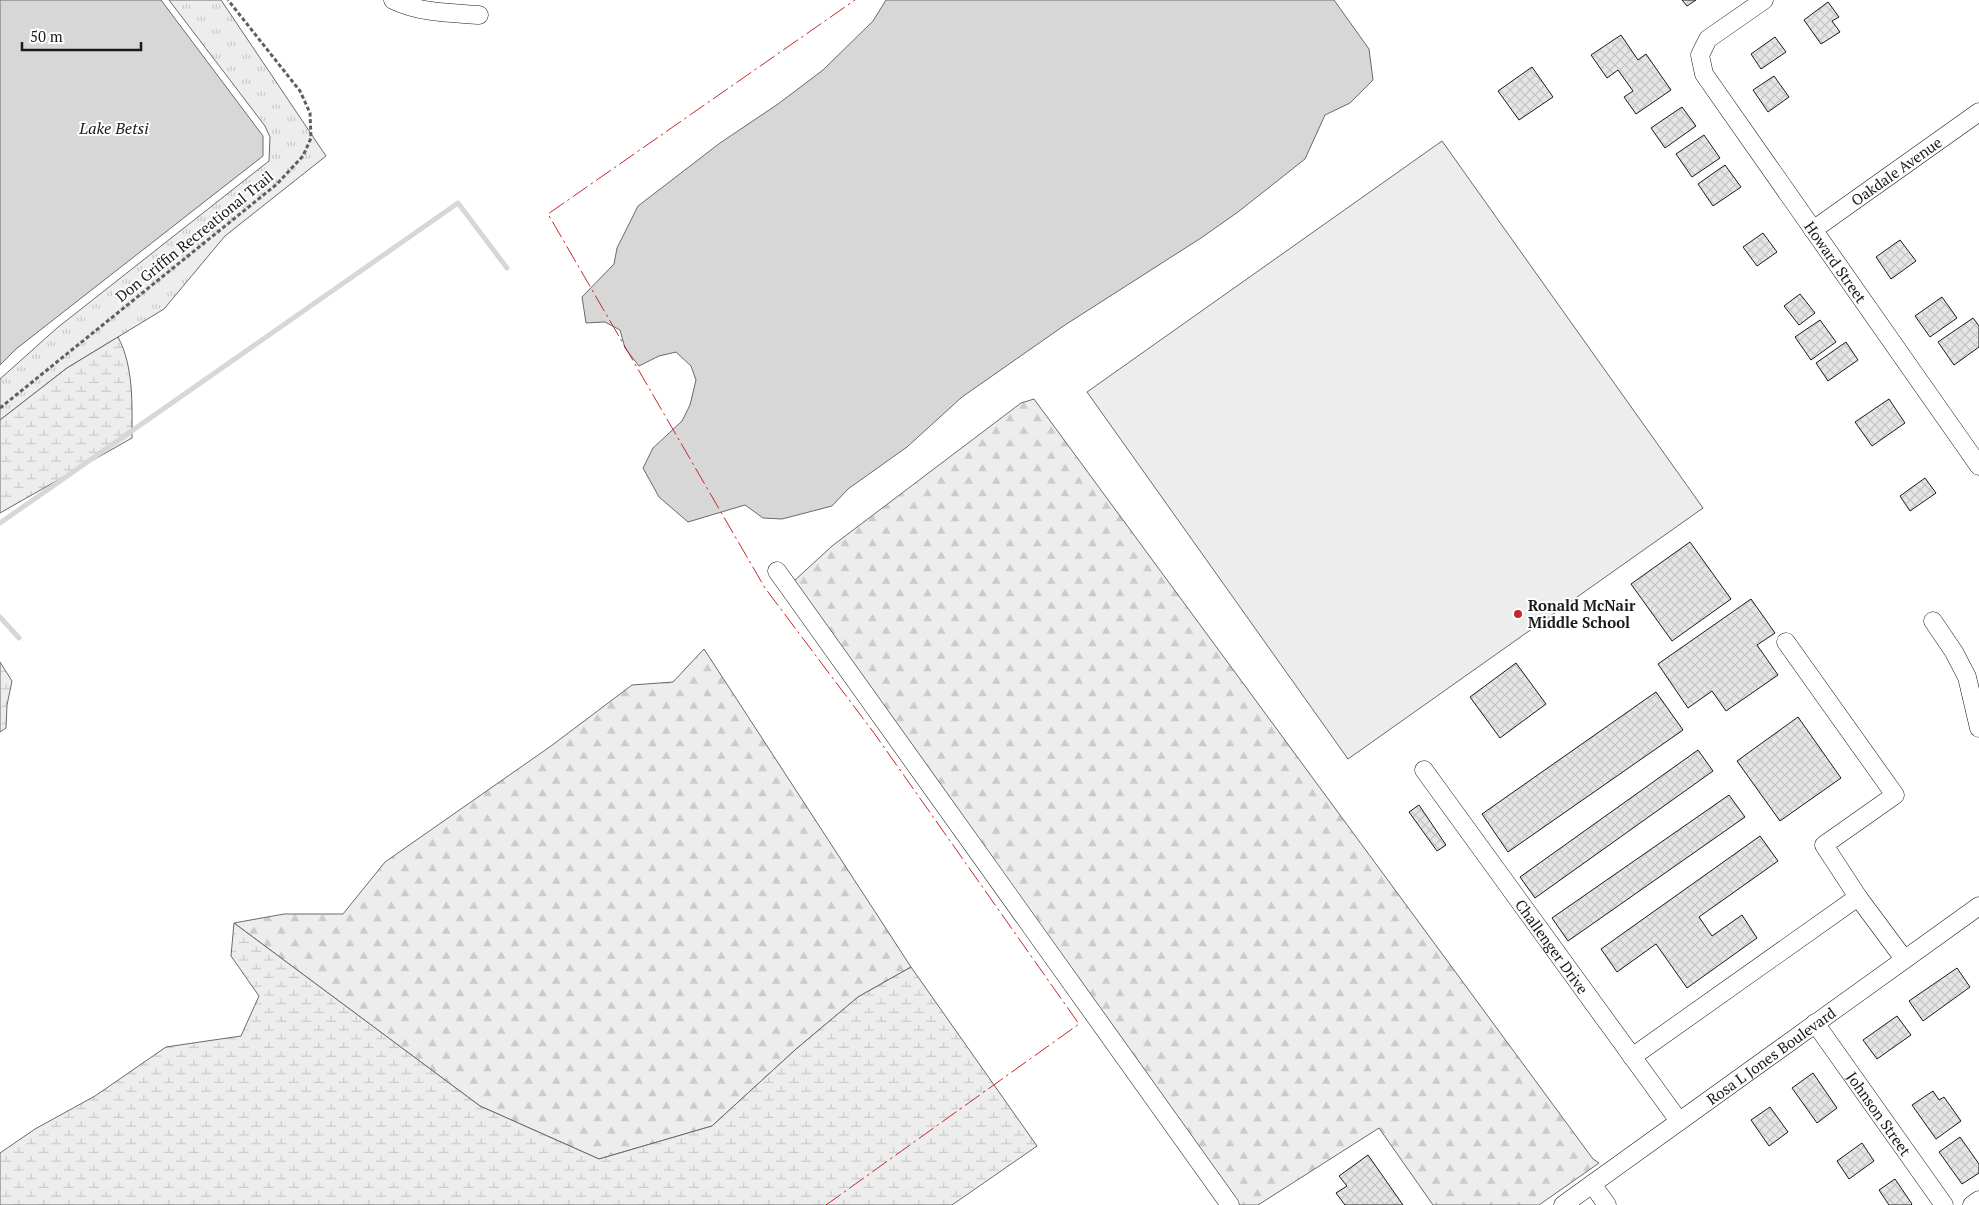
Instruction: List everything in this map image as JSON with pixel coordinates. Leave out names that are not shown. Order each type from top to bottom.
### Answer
[{"type":"street","points":[[394,0],[402,4],[440,12],[479,15]]},
{"type":"street","name":"Howard Street","points":[[1764,0],[1708,39],[1700,55],[1704,74],[1979,466]]},
{"type":"street","name":"Oakdale Avenue","points":[[1813,230],[1979,112]]},
{"type":"street","points":[[777,571],[1230,1205]]},
{"type":"street","points":[[1933,621],[1954,652],[1967,677],[1979,728]]},
{"type":"street","points":[[1786,642],[1895,795],[1824,845],[1858,897],[1904,959]]},
{"type":"street","name":"Challenger Drive","points":[[1424,770],[1679,1122]]},
{"type":"street","points":[[1632,1057],[1858,897]]},
{"type":"street","name":"Rosa L Jones Boulevard","points":[[1563,1205],[1979,906]]},
{"type":"street","name":"Johnson Street","points":[[1815,1023],[1944,1205]]},
{"type":"street","points":[[1592,1184],[1607,1205]]},
{"type":"street","points":[[1972,1205],[1979,1200]]},
{"type":"path","name":"Don Griffin Recreational Trail","points":[[0,408],[277,184],[302,156],[311,138],[310,113],[300,91],[228,0]]},
{"type":"green space","points":[[169,0],[221,0],[326,156],[225,236],[164,309],[67,368],[0,420],[0,379],[57,328],[269,161],[270,137],[265,126]]},
{"type":"green space","points":[[118,337],[127,361],[131,386],[132,438],[0,513],[0,420],[67,368]]},
{"type":"green space","points":[[1034,399],[1593,1159],[1599,1163],[1539,1205],[1433,1205],[1379,1128],[1258,1205],[1239,1205],[794,581],[832,546],[1021,403]]},
{"type":"green space","points":[[704,649],[911,967],[858,997],[795,1050],[712,1126],[599,1159],[480,1106],[234,923],[284,914],[343,914],[385,862],[551,746],[632,685],[673,682]]},
{"type":"green space","points":[[0,662],[12,681],[7,705],[6,728],[0,732]]},
{"type":"green space","points":[[234,923],[480,1106],[599,1159],[712,1126],[795,1050],[858,997],[911,967],[1037,1146],[952,1205],[0,1205],[0,1153],[35,1129],[95,1096],[166,1047],[241,1036],[259,996],[231,956]]},
{"type":"shaded area","points":[[1442,141],[1703,508],[1348,759],[1087,392]]},
{"type":"water","name":"Lake Betsi","points":[[0,0],[161,0],[263,136],[263,156],[16,349],[0,365]]},
{"type":"water","points":[[886,0],[1334,0],[1369,49],[1373,80],[1350,103],[1325,115],[1305,159],[1238,212],[1201,238],[1065,325],[962,397],[907,447],[848,489],[832,506],[782,519],[763,518],[745,505],[688,522],[659,497],[643,468],[653,448],[682,421],[690,405],[696,380],[691,366],[676,352],[659,356],[639,366],[625,348],[620,330],[605,322],[586,323],[582,297],[614,264],[617,248],[638,206],[720,143],[778,104],[823,70],[873,21]]},
{"type":"building","points":[[1682,0],[1696,0],[1687,6]]},
{"type":"building","points":[[1828,2],[1839,17],[1832,21],[1840,32],[1821,44],[1804,20]]},
{"type":"building","points":[[1621,35],[1638,60],[1646,54],[1671,90],[1636,114],[1624,97],[1633,91],[1618,70],[1607,78],[1591,55]]},
{"type":"building","points":[[1775,37],[1786,52],[1761,69],[1751,54]]},
{"type":"building","points":[[1532,67],[1553,97],[1519,120],[1498,91]]},
{"type":"building","points":[[1774,76],[1789,97],[1768,112],[1753,90]]},
{"type":"building","points":[[1682,107],[1696,126],[1665,148],[1651,128]]},
{"type":"building","points":[[1704,135],[1720,158],[1692,177],[1676,154]]},
{"type":"building","points":[[1725,165],[1741,187],[1713,206],[1698,184]]},
{"type":"building","points":[[1763,233],[1777,252],[1757,266],[1743,247]]},
{"type":"building","points":[[1900,240],[1916,261],[1891,279],[1876,257]]},
{"type":"building","points":[[1800,294],[1815,313],[1799,325],[1784,306]]},
{"type":"building","points":[[1942,297],[1957,318],[1930,337],[1915,316]]},
{"type":"building","points":[[1973,318],[1979,326],[1979,347],[1954,365],[1938,342]]},
{"type":"building","points":[[1820,320],[1836,342],[1811,360],[1795,337]]},
{"type":"building","points":[[1846,342],[1858,360],[1828,381],[1816,363]]},
{"type":"building","points":[[1889,399],[1905,423],[1872,446],[1855,422]]},
{"type":"building","points":[[1925,478],[1936,493],[1910,511],[1900,496]]},
{"type":"building","points":[[1690,542],[1731,599],[1672,641],[1631,584]]},
{"type":"building","points":[[1751,599],[1775,633],[1757,645],[1778,675],[1726,711],[1712,691],[1688,708],[1658,664]]},
{"type":"building","points":[[1516,663],[1546,704],[1500,738],[1470,697]]},
{"type":"building","points":[[1656,692],[1683,730],[1508,852],[1482,814]]},
{"type":"building","points":[[1798,717],[1841,778],[1780,821],[1737,761]]},
{"type":"building","points":[[1698,750],[1713,771],[1535,898],[1520,877]]},
{"type":"building","points":[[1729,795],[1745,817],[1568,941],[1552,918]]},
{"type":"building","points":[[1419,805],[1446,845],[1437,851],[1409,812]]},
{"type":"building","points":[[1760,836],[1778,861],[1699,917],[1712,936],[1742,915],[1757,938],[1687,988],[1656,944],[1617,972],[1601,949]]},
{"type":"building","points":[[1957,968],[1970,987],[1923,1021],[1909,1001]]},
{"type":"building","points":[[1897,1016],[1911,1035],[1877,1059],[1863,1040]]},
{"type":"building","points":[[1813,1073],[1837,1108],[1817,1123],[1792,1088]]},
{"type":"building","points":[[1933,1091],[1939,1100],[1944,1097],[1961,1121],[1936,1139],[1912,1105]]},
{"type":"building","points":[[1770,1107],[1788,1132],[1769,1146],[1751,1120]]},
{"type":"building","points":[[1960,1137],[1979,1164],[1979,1173],[1962,1184],[1939,1152]]},
{"type":"building","points":[[1862,1143],[1874,1161],[1849,1179],[1837,1161]]},
{"type":"building","points":[[1368,1155],[1403,1205],[1345,1205],[1336,1193],[1347,1186],[1339,1176]]},
{"type":"building","points":[[1895,1179],[1911,1205],[1889,1205],[1879,1190]]},
{"type":"waterway","points":[[0,523],[458,203],[507,268]]},
{"type":"waterway","points":[[0,617],[19,638]]},
{"type":"power","points":[[826,1205],[1079,1024],[874,733],[765,588],[548,214],[855,0]]},
{"type":"place","name":"Ronald McNair Middle School","points":[[1518,614]]}]
